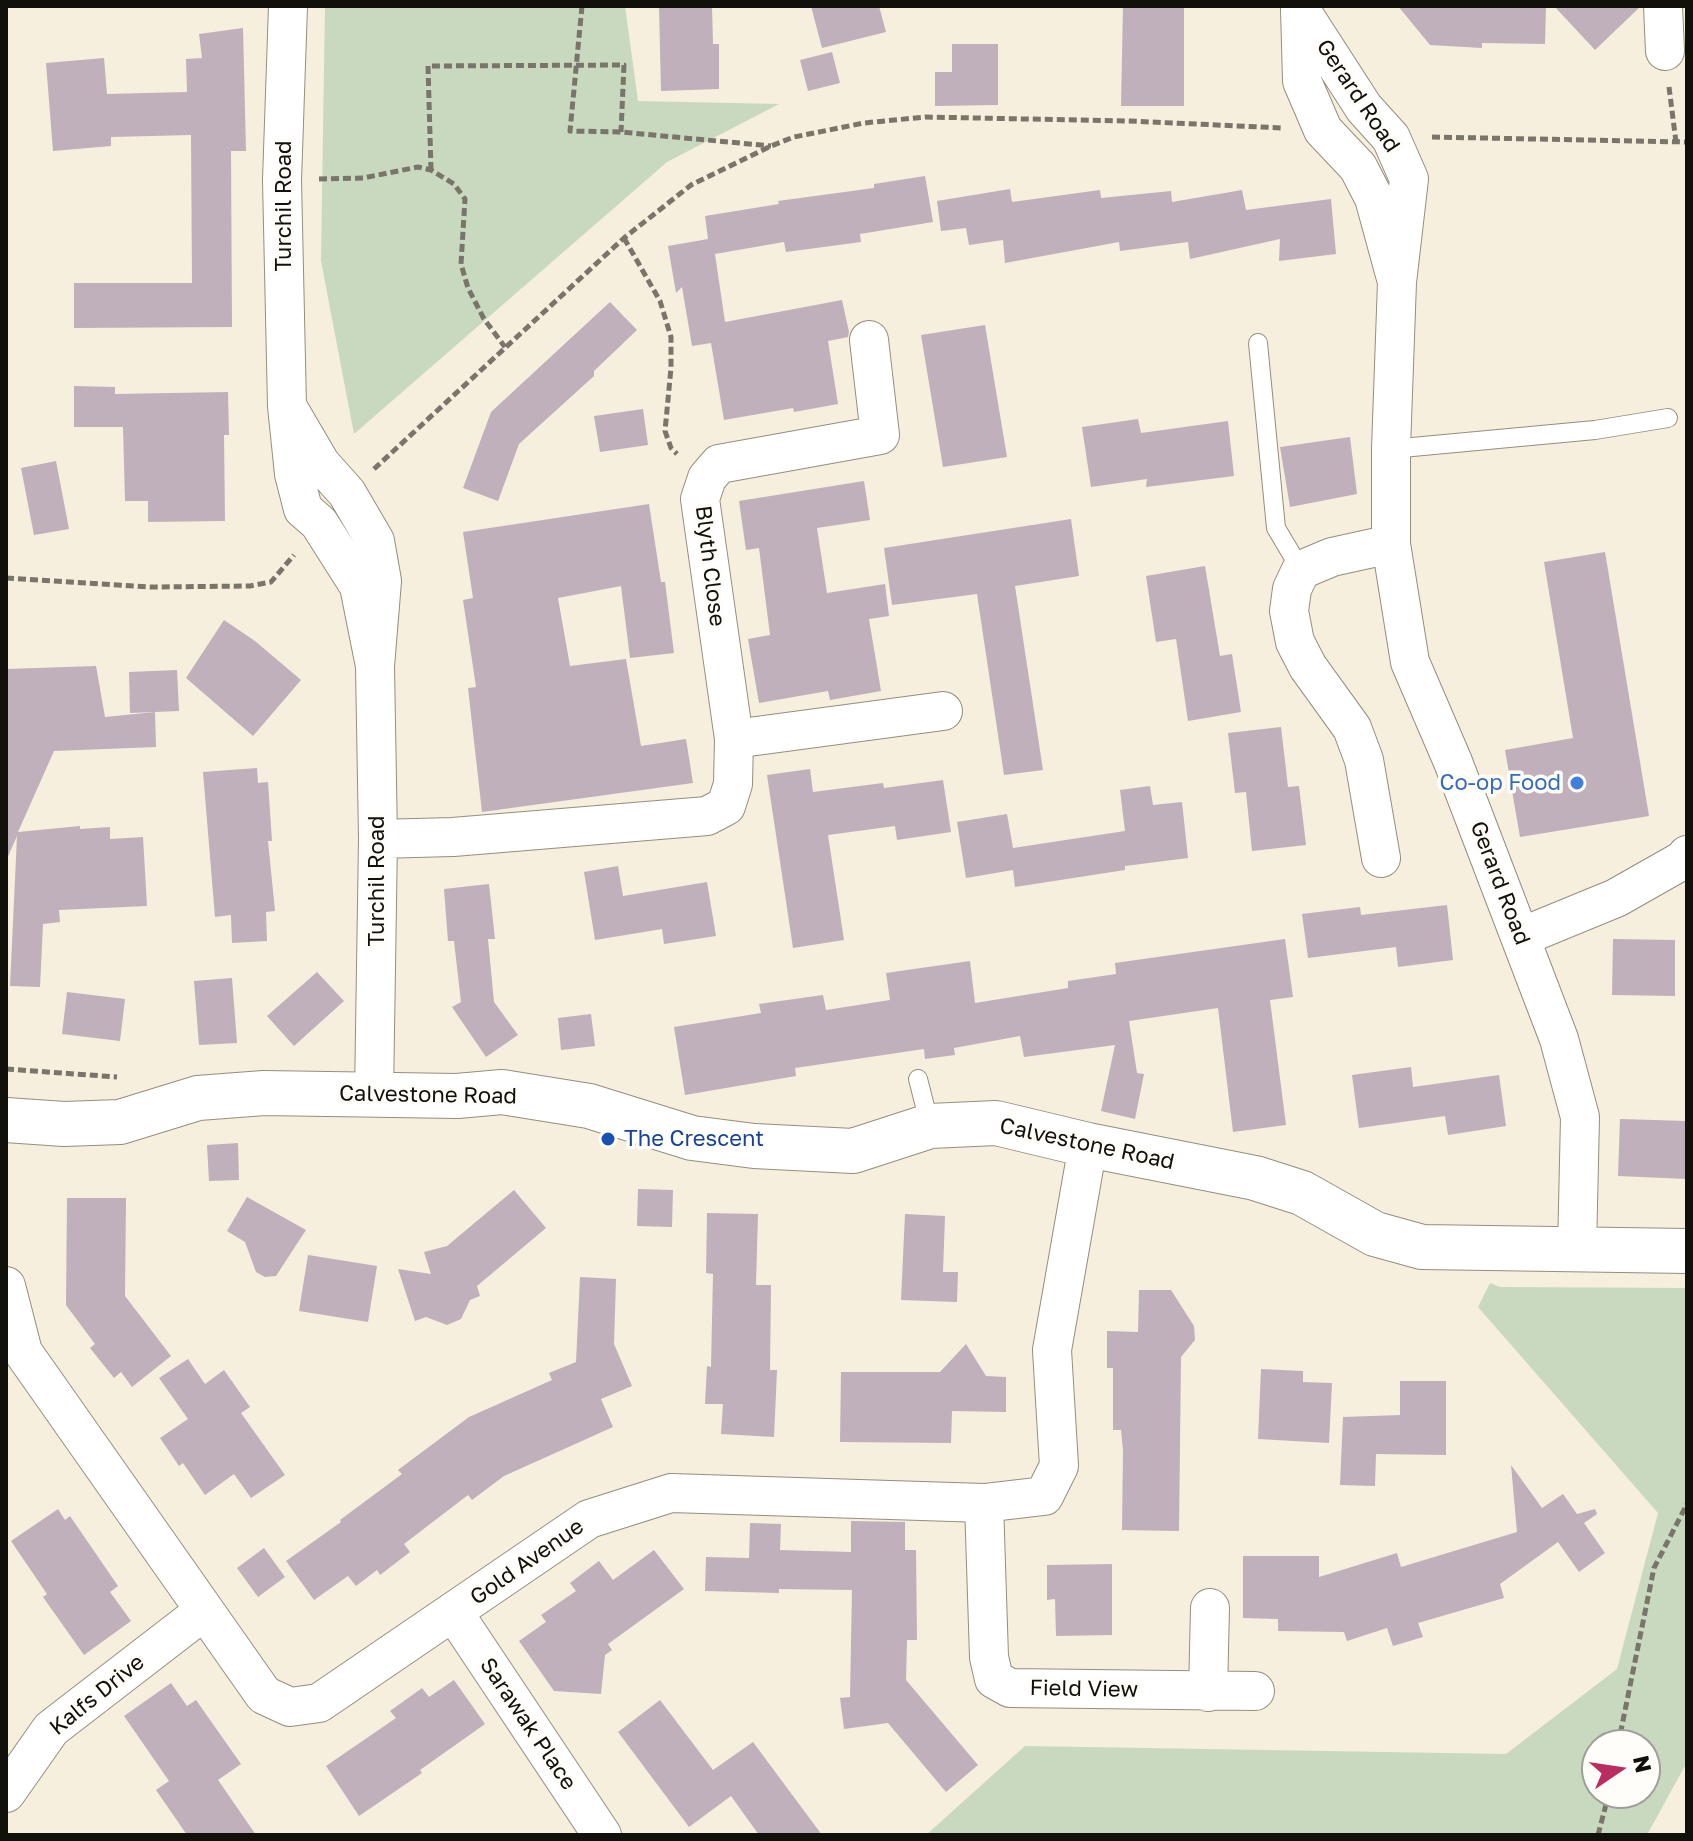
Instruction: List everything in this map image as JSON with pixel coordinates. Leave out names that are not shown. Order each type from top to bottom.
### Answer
[{"type":"street","name":"Turchil Road","points":[[288,6],[282,180],[287,406],[294,474],[303,509],[319,523],[359,586],[375,666]]},
{"type":"street","points":[[1663,6],[1665,51]]},
{"type":"street","name":"Gerard Road","points":[[1300,7],[1302,81],[1323,130],[1358,167],[1374,198],[1397,282]]},
{"type":"street","name":"Gerard Road","points":[[1300,7],[1364,108],[1391,138],[1409,179],[1397,282],[1391,544],[1410,662],[1521,937],[1559,1039],[1580,1117],[1577,1250]]},
{"type":"street","name":"Blyth Close","points":[[378,839],[453,837],[707,816],[726,806],[733,784],[734,739],[700,499],[703,488],[719,464],[880,435],[869,340]]},
{"type":"street","name":"Turchil Road","points":[[287,406],[321,464],[347,493],[375,541],[382,581],[375,666],[378,839],[374,1095]]},
{"type":"street","points":[[1381,858],[1364,760],[1352,728],[1308,667],[1295,642],[1289,611],[1292,589],[1301,570],[1332,557],[1391,544]]},
{"type":"street","points":[[734,739],[943,711]]},
{"type":"street","points":[[1521,937],[1616,898],[1686,861]]},
{"type":"street","name":"Calvestone Road","points":[[6,1120],[64,1124],[120,1122],[198,1098],[264,1093],[457,1096],[502,1092],[589,1106],[692,1138],[782,1147],[853,1151],[930,1126],[996,1123],[1088,1145],[1255,1178],[1302,1193],[1375,1234],[1422,1247],[1687,1251]]},
{"type":"street","name":"Gold Avenue","points":[[6,1286],[23,1352],[264,1695],[290,1707],[319,1703],[589,1519],[671,1493],[984,1503],[1044,1496],[1059,1466],[1052,1350],[1088,1145]]},
{"type":"street","name":"Field View","points":[[984,1503],[989,1657],[994,1679],[1010,1688],[1255,1691]]},
{"type":"street","points":[[1208,1692],[1210,1608]]},
{"type":"street","name":"Kalfs Drive","points":[[6,1793],[51,1729],[204,1611]]},
{"type":"street","name":"Sarawak Place","points":[[454,1613],[602,1835]]},
{"type":"lane","points":[[1258,343],[1276,528],[1301,570]]},
{"type":"lane","points":[[1391,449],[1595,430],[1668,418]]},
{"type":"lane","points":[[918,1079],[930,1126]]},
{"type":"path","points":[[582,6],[570,131],[621,132],[771,146]]},
{"type":"path","points":[[1665,51],[1676,142]]},
{"type":"path","points":[[431,170],[428,66],[624,65],[621,132]]},
{"type":"path","points":[[347,493],[624,238],[691,185],[794,137],[864,123],[925,117],[1129,121],[1323,130]]},
{"type":"path","points":[[1391,138],[1687,142]]},
{"type":"path","points":[[282,180],[363,178],[418,167],[431,170],[454,184],[465,199],[461,264],[468,288],[484,319],[505,347]]},
{"type":"path","points":[[624,238],[660,301],[671,337],[665,431],[671,448],[687,462]]},
{"type":"path","points":[[6,578],[151,587],[250,586],[271,582],[319,523]]},
{"type":"path","points":[[6,1069],[122,1078]]},
{"type":"path","points":[[1621,1729],[1654,1568],[1687,1504]]},
{"type":"path","points":[[1598,1835],[1605,1809]]},
{"type":"green space","points":[[325,6],[625,6],[638,101],[779,104],[667,162],[354,434],[321,261]]},
{"type":"green space","points":[[1490,1283],[1500,1287],[1687,1288],[1687,1762],[1647,1835],[926,1835],[1025,1746],[1506,1754],[1617,1669],[1658,1513],[1478,1307]]},
{"type":"building","points":[[659,6],[712,6],[713,44],[719,44],[719,89],[661,91]]},
{"type":"building","points":[[811,6],[879,6],[886,32],[822,48]]},
{"type":"building","points":[[1123,6],[1184,6],[1184,106],[1121,106]]},
{"type":"building","points":[[1398,6],[1546,6],[1545,44],[1482,43],[1482,48],[1430,45]]},
{"type":"building","points":[[1554,6],[1641,6],[1595,50]]},
{"type":"building","points":[[243,28],[246,151],[231,151],[232,327],[74,328],[74,283],[192,283],[191,135],[111,137],[111,146],[53,151],[46,63],[104,58],[107,94],[187,92],[186,59],[202,58],[199,34]]},
{"type":"building","points":[[952,44],[998,44],[998,105],[935,106],[935,72],[952,72]]},
{"type":"building","points":[[832,52],[840,83],[808,91],[800,60]]},
{"type":"building","points":[[925,176],[933,222],[860,234],[861,242],[786,252],[784,242],[715,254],[725,322],[842,300],[849,332],[848,337],[828,341],[838,404],[724,420],[711,343],[692,346],[682,287],[676,293],[668,246],[708,239],[705,216],[779,204],[778,201],[874,188],[874,184]]},
{"type":"building","points":[[1010,189],[1012,202],[1100,190],[1101,198],[1171,191],[1172,202],[1242,190],[1246,210],[1331,199],[1336,254],[1279,261],[1280,239],[1190,259],[1188,242],[1120,251],[1119,242],[1005,263],[1003,240],[969,245],[966,228],[941,231],[937,201]]},
{"type":"building","points":[[610,302],[637,330],[594,371],[594,376],[519,444],[498,501],[463,488],[491,412]]},
{"type":"building","points":[[985,325],[1007,457],[943,467],[921,335]]},
{"type":"building","points":[[74,386],[115,387],[115,394],[228,392],[229,435],[224,435],[225,521],[148,522],[148,501],[125,501],[123,427],[74,427]]},
{"type":"building","points":[[643,409],[648,445],[600,452],[594,416]]},
{"type":"building","points":[[1138,419],[1141,433],[1228,421],[1234,476],[1146,487],[1147,479],[1091,487],[1082,427]]},
{"type":"building","points":[[1350,437],[1357,494],[1290,507],[1280,447]]},
{"type":"building","points":[[56,461],[69,529],[34,535],[21,468]]},
{"type":"building","points":[[864,481],[870,520],[817,528],[827,593],[885,584],[889,616],[869,619],[881,691],[830,700],[828,691],[759,703],[748,639],[770,635],[759,548],[746,550],[739,501]]},
{"type":"building","points":[[649,504],[661,582],[665,582],[674,653],[630,658],[621,586],[558,598],[570,666],[626,659],[641,746],[686,739],[693,783],[482,812],[468,688],[476,687],[463,600],[473,598],[463,532]]},
{"type":"building","points":[[1071,519],[1079,576],[1015,586],[1043,770],[1004,775],[977,594],[892,605],[884,548]]},
{"type":"building","points":[[1605,552],[1649,816],[1520,837],[1505,750],[1573,738],[1544,562]]},
{"type":"building","points":[[1205,566],[1220,656],[1232,654],[1241,712],[1188,721],[1176,639],[1156,642],[1146,576]]},
{"type":"building","points":[[224,620],[255,641],[301,680],[253,736],[186,678]]},
{"type":"building","points":[[96,666],[105,717],[155,712],[156,747],[54,751],[18,832],[80,826],[80,829],[110,827],[110,839],[143,837],[147,906],[59,910],[60,922],[43,924],[40,987],[10,986],[17,836],[6,861],[6,669]]},
{"type":"building","points":[[177,670],[179,711],[130,713],[129,672]]},
{"type":"building","points":[[1281,727],[1288,787],[1299,786],[1306,845],[1252,851],[1246,792],[1235,793],[1228,733]]},
{"type":"building","points":[[257,768],[258,783],[268,782],[272,841],[268,841],[275,911],[266,912],[267,941],[232,943],[231,915],[215,917],[203,772]]},
{"type":"building","points":[[810,769],[813,792],[883,783],[884,788],[943,780],[951,832],[897,840],[895,826],[828,835],[844,940],[793,948],[767,775]]},
{"type":"building","points":[[1150,786],[1153,805],[1182,802],[1188,858],[1125,866],[1125,870],[1015,887],[1013,870],[966,878],[957,822],[1007,814],[1013,848],[1125,831],[1120,790]]},
{"type":"building","points":[[618,866],[623,896],[707,882],[716,936],[664,944],[662,929],[595,940],[584,872]]},
{"type":"building","points":[[489,884],[495,939],[488,939],[494,1002],[518,1035],[486,1057],[452,1007],[461,1002],[454,941],[448,941],[444,889]]},
{"type":"building","points":[[1447,905],[1453,960],[1398,967],[1396,947],[1308,958],[1302,914],[1360,907],[1361,915]]},
{"type":"building","points":[[1285,939],[1293,997],[1270,1000],[1286,1125],[1233,1132],[1218,1008],[1129,1021],[1137,1073],[1144,1074],[1135,1119],[1101,1111],[1115,1045],[1024,1057],[1020,1036],[954,1048],[955,1055],[925,1059],[924,1049],[795,1068],[796,1076],[685,1095],[674,1027],[761,1013],[759,1004],[823,995],[826,1010],[890,1000],[886,973],[970,961],[975,1003],[1068,988],[1068,981],[1116,974],[1115,963]]},
{"type":"building","points":[[1613,939],[1675,940],[1675,996],[1612,995]]},
{"type":"building","points":[[317,972],[344,1001],[294,1046],[267,1016]]},
{"type":"building","points":[[232,978],[237,1043],[199,1045],[194,981]]},
{"type":"building","points":[[67,992],[125,999],[120,1041],[62,1034]]},
{"type":"building","points":[[591,1014],[595,1046],[561,1050],[558,1018]]},
{"type":"building","points":[[1411,1067],[1413,1087],[1499,1075],[1506,1126],[1448,1135],[1445,1116],[1359,1128],[1352,1075]]},
{"type":"building","points":[[1620,1119],[1687,1121],[1687,1179],[1618,1176]]},
{"type":"building","points":[[238,1143],[239,1180],[209,1181],[207,1145]]},
{"type":"building","points":[[638,1189],[673,1190],[672,1227],[637,1226]]},
{"type":"building","points":[[514,1190],[546,1228],[477,1286],[480,1296],[470,1300],[461,1319],[447,1325],[426,1317],[415,1321],[398,1269],[431,1274],[424,1252],[447,1246]]},
{"type":"building","points":[[247,1197],[306,1230],[276,1276],[265,1277],[256,1272],[245,1242],[227,1231]]},
{"type":"building","points":[[67,1198],[126,1198],[125,1296],[171,1356],[132,1387],[121,1372],[114,1378],[90,1348],[95,1344],[66,1305]]},
{"type":"building","points":[[707,1213],[758,1214],[756,1285],[771,1285],[770,1370],[777,1370],[774,1437],[721,1434],[723,1404],[705,1404],[707,1366],[711,1367],[713,1274],[706,1273]]},
{"type":"building","points":[[905,1214],[945,1216],[943,1272],[958,1272],[957,1302],[901,1300]]},
{"type":"building","points":[[308,1255],[377,1266],[368,1322],[299,1311]]},
{"type":"building","points":[[580,1277],[616,1279],[614,1344],[632,1386],[601,1399],[613,1427],[504,1476],[472,1500],[468,1495],[404,1544],[410,1552],[380,1575],[377,1570],[356,1586],[348,1576],[314,1600],[286,1561],[402,1474],[398,1470],[469,1417],[552,1380],[549,1373],[576,1362]]},
{"type":"building","points":[[1139,1290],[1171,1290],[1194,1326],[1195,1340],[1181,1357],[1179,1531],[1122,1530],[1123,1450],[1121,1430],[1113,1430],[1113,1368],[1107,1368],[1107,1331],[1138,1332]]},
{"type":"building","points":[[966,1344],[986,1376],[1006,1377],[1006,1412],[952,1411],[951,1443],[840,1442],[841,1372],[940,1372]]},
{"type":"building","points":[[188,1359],[205,1384],[224,1370],[250,1407],[241,1413],[285,1475],[251,1498],[234,1474],[205,1495],[183,1463],[179,1466],[160,1438],[188,1419],[159,1378]]},
{"type":"building","points":[[1261,1369],[1303,1371],[1303,1382],[1332,1383],[1329,1443],[1258,1439]]},
{"type":"building","points":[[1400,1381],[1446,1381],[1446,1455],[1376,1454],[1375,1486],[1340,1485],[1343,1417],[1400,1415]]},
{"type":"building","points":[[1511,1465],[1542,1508],[1563,1494],[1577,1514],[1595,1509],[1597,1514],[1584,1523],[1605,1553],[1579,1572],[1558,1542],[1500,1584],[1504,1598],[1418,1623],[1423,1637],[1393,1646],[1387,1628],[1347,1641],[1344,1632],[1278,1631],[1278,1619],[1243,1618],[1243,1556],[1319,1556],[1319,1577],[1397,1553],[1401,1567],[1517,1532]]},
{"type":"building","points":[[58,1509],[65,1520],[70,1516],[118,1586],[110,1592],[131,1621],[84,1655],[43,1597],[47,1594],[11,1541]]},
{"type":"building","points":[[851,1521],[905,1522],[905,1550],[916,1550],[917,1640],[907,1640],[906,1680],[978,1765],[946,1792],[888,1723],[844,1729],[840,1698],[850,1697],[852,1590],[779,1589],[779,1593],[705,1591],[706,1557],[749,1558],[750,1523],[781,1524],[780,1550],[851,1552]]},
{"type":"building","points":[[264,1548],[285,1577],[258,1597],[237,1568]]},
{"type":"building","points":[[654,1550],[684,1589],[608,1644],[612,1650],[605,1655],[601,1694],[554,1691],[519,1641],[546,1622],[541,1615],[576,1591],[570,1583],[599,1561],[613,1580]]},
{"type":"building","points":[[1112,1564],[1112,1635],[1056,1636],[1055,1599],[1047,1600],[1047,1565]]},
{"type":"building","points":[[454,1680],[485,1724],[420,1770],[422,1773],[359,1816],[326,1766],[396,1718],[390,1711],[422,1688],[429,1697]]},
{"type":"building","points":[[171,1683],[187,1706],[196,1700],[241,1764],[218,1780],[256,1835],[187,1835],[156,1790],[169,1781],[124,1716]]},
{"type":"building","points":[[660,1700],[713,1770],[753,1742],[822,1835],[759,1835],[731,1796],[689,1827],[618,1732]]},
{"type":"place","name":"Co-op Food","points":[[1577,783]]},
{"type":"place","name":"The Crescent","points":[[608,1139]]}]
